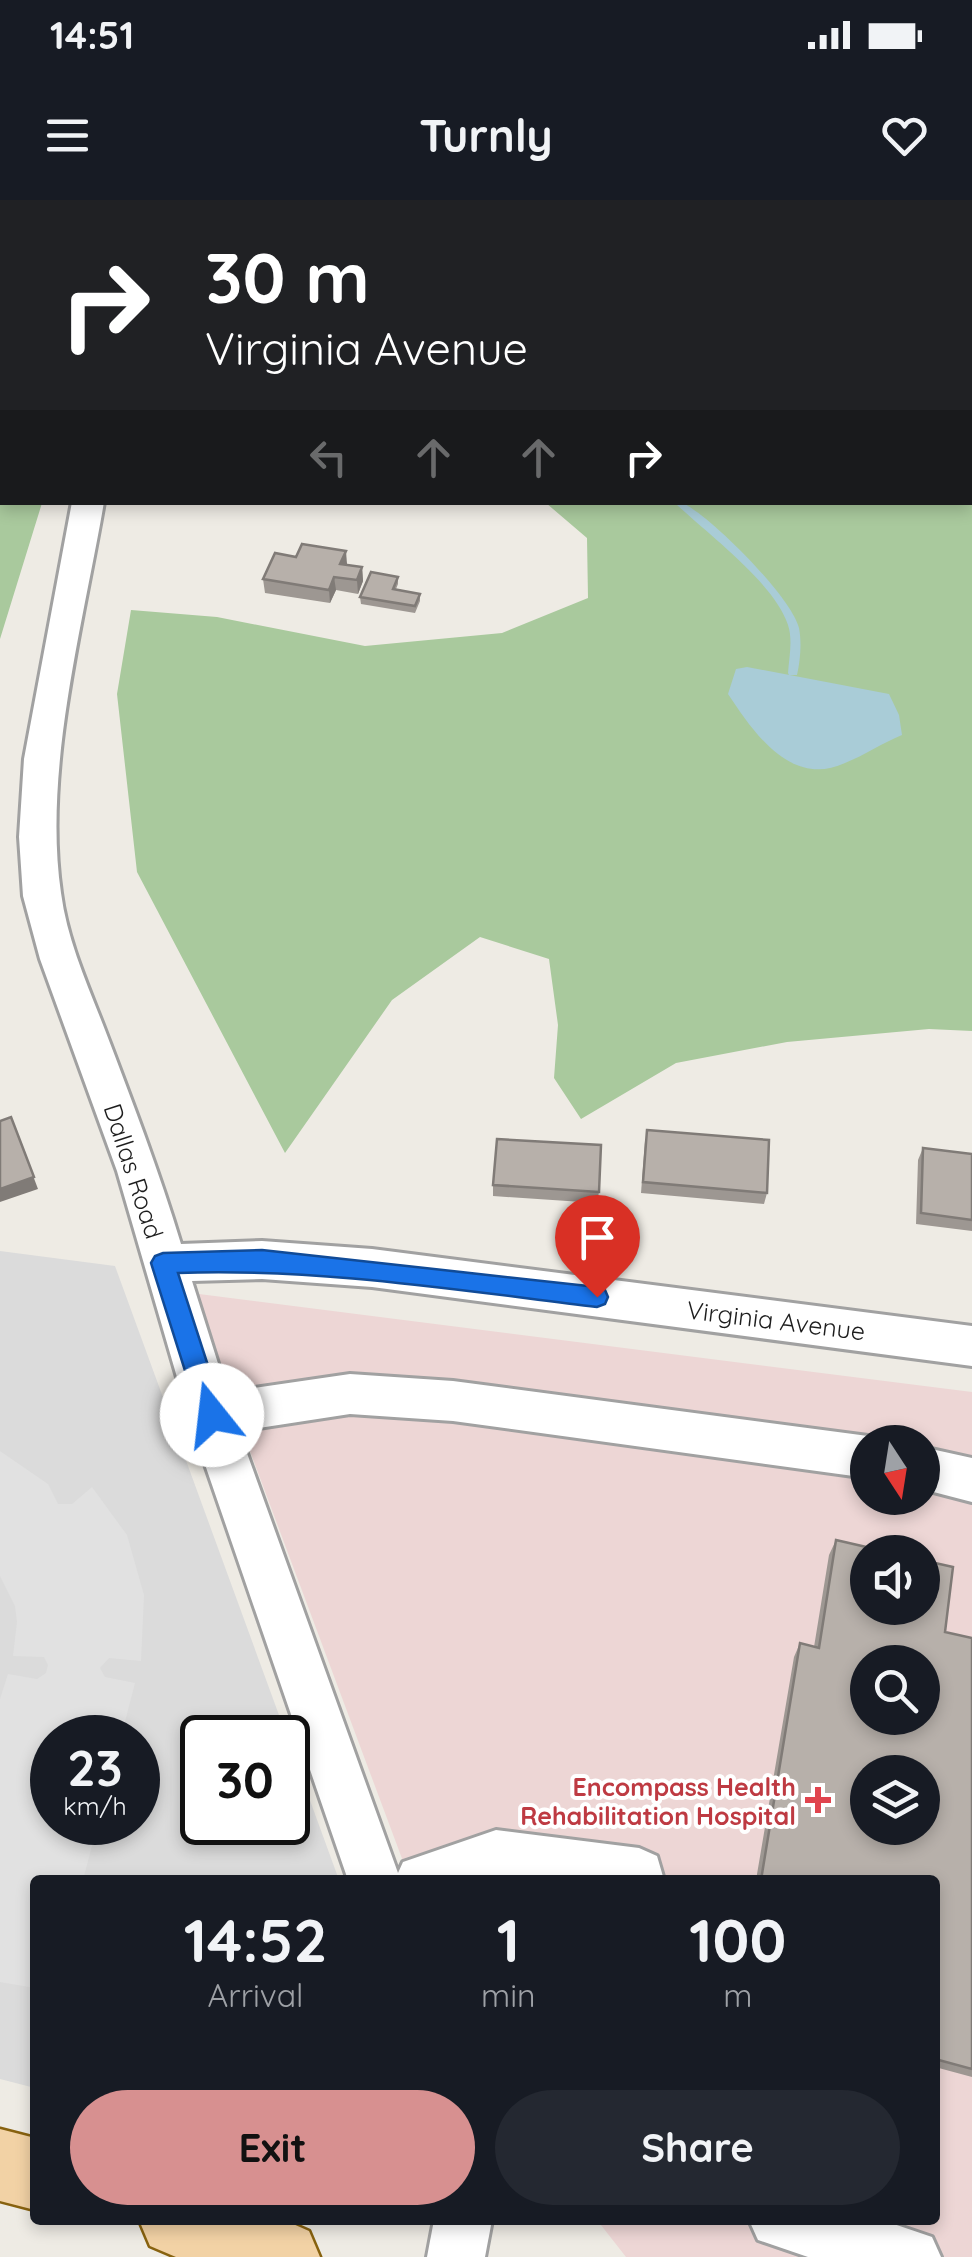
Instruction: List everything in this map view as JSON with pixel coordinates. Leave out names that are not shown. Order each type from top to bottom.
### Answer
[{"type":"main road","points":[[0,2165],[30,2173]]},
{"type":"main road","points":[[190,2225],[283,2257]]},
{"type":"street","name":"Dallas Road","points":[[87,505],[42,759],[37,837],[42,896],[59,959],[138,1171],[212,1415],[372,1875]]},
{"type":"street","name":"Virginia Avenue","points":[[163,1263],[262,1260],[372,1268],[972,1346]]},
{"type":"street","points":[[212,1415],[350,1394],[453,1401],[850,1456]]},
{"type":"street","points":[[940,1472],[972,1480]]},
{"type":"street","points":[[437,1875],[496,1856],[639,1875]]},
{"type":"street","points":[[456,2257],[461,2225]]},
{"type":"street","points":[[796,2225],[912,2257]]},
{"type":"shaded area","points":[[0,1251],[115,1266],[279,1715],[180,1715],[180,1845],[310,1845],[310,1800],[337,1875],[30,1875],[30,2087],[0,2079]]},
{"type":"shaded area","points":[[191,1293],[972,1392],[972,2257],[626,2257],[601,2225],[940,2225],[940,1875],[408,1875]]},
{"type":"shaded area","points":[[0,1451],[48,1484],[58,1504],[72,1504],[92,1487],[127,1535],[144,1595],[141,1661],[109,1658],[100,1668],[105,1677],[135,1683],[127,1715],[30,1715],[30,1845],[92,1845],[84,1875],[30,1875],[30,1987],[0,1982],[0,1699],[8,1674],[37,1679],[46,1673],[48,1665],[44,1657],[13,1656],[15,1606],[0,1576]]},
{"type":"green space","points":[[0,505],[41,505],[0,639]]},
{"type":"green space","points":[[548,505],[972,505],[972,1031],[929,1029],[787,1042],[676,1063],[581,1119],[554,1078],[558,1025],[549,959],[480,937],[392,1000],[285,1153],[137,872],[117,694],[131,610],[217,617],[365,646],[502,633],[588,598],[587,538]]},
{"type":"water","points":[[747,667],[889,694],[899,715],[902,735],[826,769],[791,762],[762,740],[728,694],[736,669]]},
{"type":"building","points":[[302,544],[346,551],[340,564],[362,567],[357,580],[334,577],[329,590],[263,579],[275,553],[296,557]]},
{"type":"building","points":[[371,572],[398,577],[393,589],[420,594],[415,606],[360,597]]},
{"type":"building","points":[[11,1117],[34,1177],[0,1189],[0,1121]]},
{"type":"building","points":[[647,1130],[769,1140],[767,1193],[643,1182]]},
{"type":"building","points":[[497,1139],[601,1145],[599,1192],[493,1185]]},
{"type":"building","points":[[923,1148],[972,1154],[972,1220],[921,1213]]},
{"type":"building","name":"Encompass Health Rehabilitation Hospital","points":[[836,1540],[850,1543],[850,1625],[940,1625],[940,1564],[953,1567],[945,1632],[972,1638],[972,2069],[940,2060],[940,1875],[762,1875],[800,1643],[819,1648]]},
{"type":"waterway","points":[[682,505],[742,559],[786,610],[794,630],[793,673]]},
{"type":"place","name":"Encompass Health Rehabilitation Hospital","points":[[818,1800]]},
{"type":"route","points":[[212,1415],[163,1263],[262,1260],[336,1265],[597,1297]]}]
